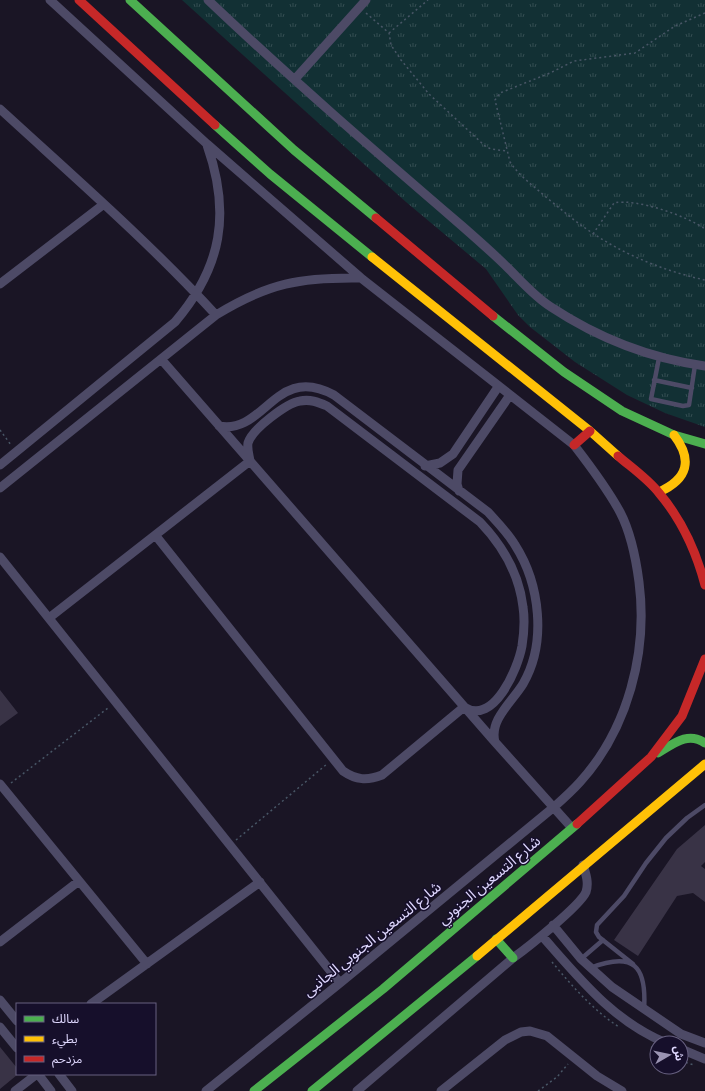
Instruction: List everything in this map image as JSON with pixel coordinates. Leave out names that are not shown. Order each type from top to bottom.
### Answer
[{"type":"street","name":"شارع التسعين الجنوبي الجانبى","points":[[50,0],[206,144],[361,278],[498,387],[574,445],[599,476],[621,514],[636,559],[642,606],[639,654],[628,700],[608,743],[581,782],[554,807],[206,1091]]},
{"type":"street","points":[[79,0],[161,77],[270,174],[456,326],[590,431],[659,492],[688,534],[699,562],[705,584]]},
{"type":"street","points":[[130,0],[294,150],[479,305],[583,386],[622,411],[674,435],[705,444]]},
{"type":"street","points":[[208,0],[482,244],[549,306],[604,337],[659,358],[705,366]]},
{"type":"street","points":[[295,79],[366,0]]},
{"type":"street","points":[[0,109],[104,204],[196,293],[216,315]]},
{"type":"street","points":[[0,465],[175,322],[190,304],[211,265],[220,225],[218,184],[206,144]]},
{"type":"street","points":[[0,284],[104,204]]},
{"type":"street","points":[[2,483],[216,315],[241,300],[262,290],[284,283],[307,279],[361,278]]},
{"type":"street","points":[[161,359],[464,707],[572,828]]},
{"type":"street","points":[[219,426],[228,427],[244,423],[288,390],[300,387],[312,387],[324,390],[334,395],[425,466],[488,512],[503,528],[516,545],[528,571],[537,606],[538,628],[530,670],[516,695],[496,722],[493,729],[495,742]]},
{"type":"street","points":[[425,466],[440,463],[453,454],[498,387]]},
{"type":"street","points":[[459,491],[457,484],[458,470],[510,395]]},
{"type":"street","points":[[250,461],[248,443],[252,434],[259,428],[293,402],[302,400],[319,402],[480,522],[493,536],[505,552],[514,570],[520,588],[524,614],[522,646],[512,677],[489,707],[479,712],[474,712],[464,707]]},
{"type":"street","points":[[574,445],[590,431]]},
{"type":"street","points":[[659,492],[676,483],[686,466],[685,453],[674,435]]},
{"type":"street","points":[[49,618],[156,536],[250,461]]},
{"type":"street","points":[[156,536],[343,772],[358,779],[374,778],[382,775],[464,707]]},
{"type":"street","points":[[0,557],[340,983]]},
{"type":"street","name":"شارع التسعين الجنوبي","points":[[254,1091],[383,989],[572,828],[651,757],[682,716],[705,659]]},
{"type":"street","points":[[651,757],[688,737],[697,738],[705,743]]},
{"type":"street","points":[[312,1091],[402,1019],[705,764]]},
{"type":"street","points":[[2,787],[147,964]]},
{"type":"street","points":[[357,1091],[513,958],[542,936],[582,898],[587,883],[584,865]]},
{"type":"street","points":[[0,942],[79,881]]},
{"type":"street","points":[[92,1003],[260,882]]},
{"type":"street","points":[[553,925],[581,959],[602,979],[628,1000],[664,1021],[681,1034],[705,1043]]},
{"type":"street","points":[[542,936],[591,991],[618,1015],[651,1035]]},
{"type":"street","points":[[496,939],[513,958]]},
{"type":"street","points":[[591,991],[602,979]]},
{"type":"street","points":[[0,1000],[16,1021]]},
{"type":"street","points":[[618,1015],[628,1000]]},
{"type":"street","points":[[0,1027],[16,1047]]},
{"type":"street","points":[[441,1091],[505,1040],[521,1032],[534,1032],[547,1036],[597,1076],[621,1091]]},
{"type":"street","points":[[689,1052],[705,1059]]},
{"type":"street","points":[[15,1091],[36,1075]]},
{"type":"street","points":[[38,1075],[51,1091]]},
{"type":"street","points":[[60,1075],[72,1091]]},
{"type":"lane","points":[[659,358],[650,396],[652,400],[688,406],[695,365]]},
{"type":"lane","points":[[654,380],[692,388]]},
{"type":"lane","points":[[644,1010],[644,982],[642,975],[633,964],[603,940],[596,932],[598,922],[624,896],[646,863],[666,838],[687,818],[705,805]]},
{"type":"lane","points":[[581,959],[603,940]]},
{"type":"lane","points":[[590,968],[610,962],[623,961],[633,964]]},
{"type":"path","points":[[389,33],[428,0]]},
{"type":"path","points":[[360,7],[389,33],[391,45],[401,60],[429,94],[486,146],[491,149],[508,152]]},
{"type":"path","points":[[705,13],[675,26],[635,54],[574,61],[550,73],[500,93],[495,100],[495,107],[510,162],[528,183],[593,234],[618,249],[672,271],[705,280]]},
{"type":"path","points":[[593,234],[614,204],[623,201],[633,202],[684,217],[705,229]]},
{"type":"path","points":[[0,430],[16,451]]},
{"type":"path","points":[[2,787],[116,702]]},
{"type":"path","points":[[230,844],[333,759]]},
{"type":"path","points":[[538,1091],[557,1077],[574,1058]]},
{"type":"green space","points":[[182,0],[705,0],[705,427],[665,413],[627,395],[575,362],[530,327],[518,315],[486,269],[406,202]]},
{"type":"building","points":[[0,690],[18,713],[0,726]]},
{"type":"building","points":[[705,825],[705,862],[701,866],[705,869],[705,902],[693,893],[677,896],[638,956],[614,940],[677,849]]},
{"type":"building","points":[[0,1047],[16,1067],[17,1075],[0,1089]]},
{"type":"traffic: fast","points":[[130,0],[294,150],[376,218]]},
{"type":"traffic: fast","points":[[215,125],[270,174],[372,257]]},
{"type":"traffic: fast","points":[[493,316],[564,372],[622,411],[674,435],[705,444]]},
{"type":"traffic: fast","points":[[658,753],[681,740],[693,738],[705,743]]},
{"type":"traffic: fast","points":[[254,1091],[383,989],[577,824]]},
{"type":"traffic: fast","points":[[496,939],[513,958]]},
{"type":"traffic: fast","points":[[312,1091],[477,956]]},
{"type":"traffic: slow","points":[[372,257],[590,431],[618,456]]},
{"type":"traffic: slow","points":[[659,492],[669,487],[676,481],[682,475],[684,468],[684,453],[674,435]]},
{"type":"traffic: slow","points":[[477,956],[705,764]]},
{"type":"traffic: jam","points":[[79,0],[215,125]]},
{"type":"traffic: jam","points":[[376,218],[493,316]]},
{"type":"traffic: jam","points":[[574,445],[590,431]]},
{"type":"traffic: jam","points":[[618,456],[650,483],[675,514],[693,548],[705,585]]},
{"type":"traffic: jam","points":[[577,824],[651,757],[682,716],[705,659]]}]
